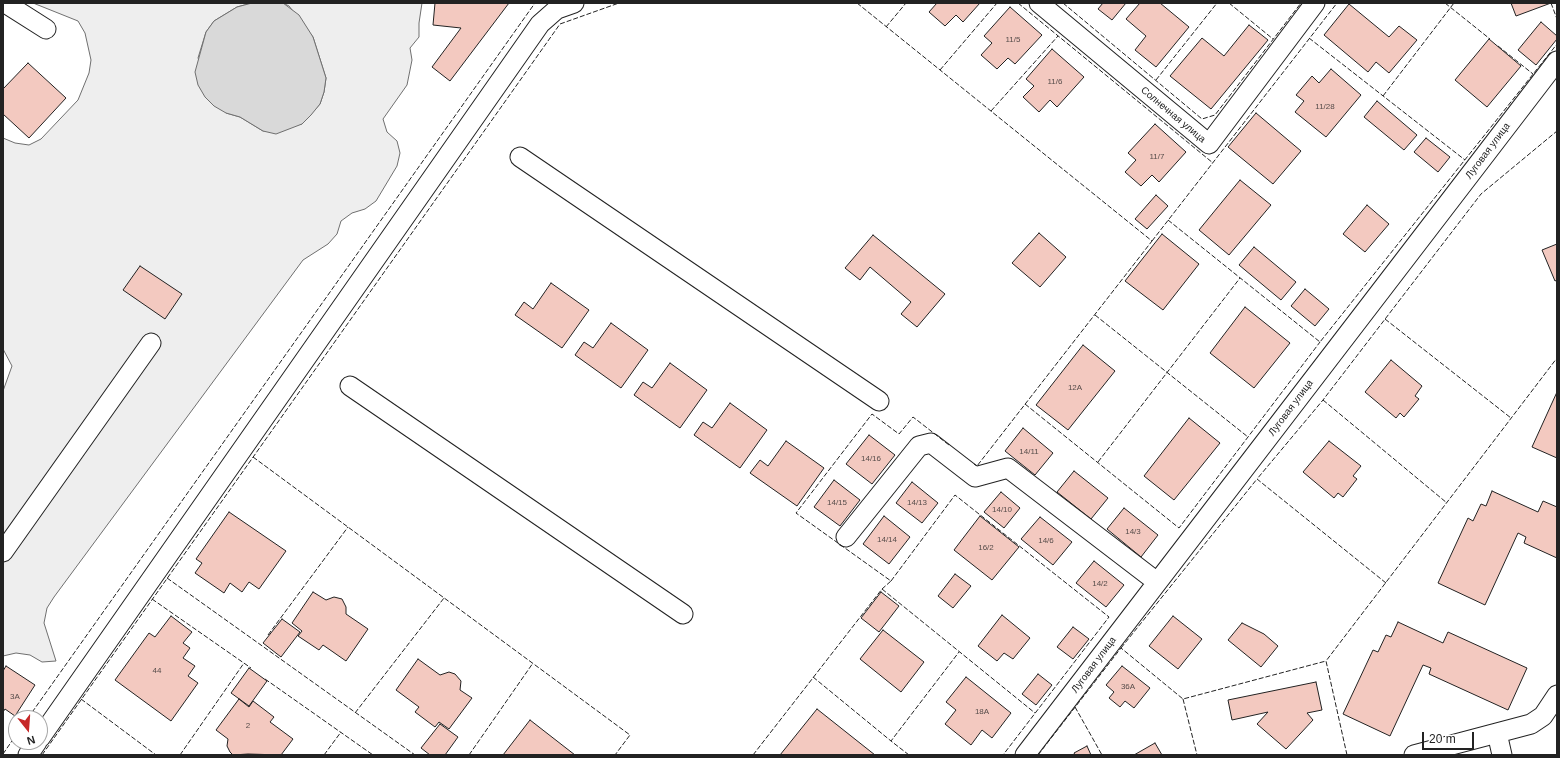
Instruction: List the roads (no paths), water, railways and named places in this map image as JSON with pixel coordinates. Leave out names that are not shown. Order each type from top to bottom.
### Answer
[{"type":"street","points":[[5,3],[46,29]]},
{"type":"street","points":[[48,727],[540,24],[557,9],[574,3]]},
{"type":"street","name":"Солнечная улица","points":[[1039,3],[1208,144],[1315,3]]},
{"type":"street","name":"Луговая улица","points":[[1025,755],[1557,61]]},
{"type":"street","points":[[520,157],[879,401]]},
{"type":"street","points":[[3,552],[151,343]]},
{"type":"street","points":[[350,386],[684,614]]},
{"type":"street","points":[[846,538],[919,446],[931,443],[975,477],[1008,468],[1157,582]]},
{"type":"street","points":[[1414,755],[1531,724],[1543,716],[1557,695]]},
{"type":"street","points":[[1496,733],[1502,755]]}]
